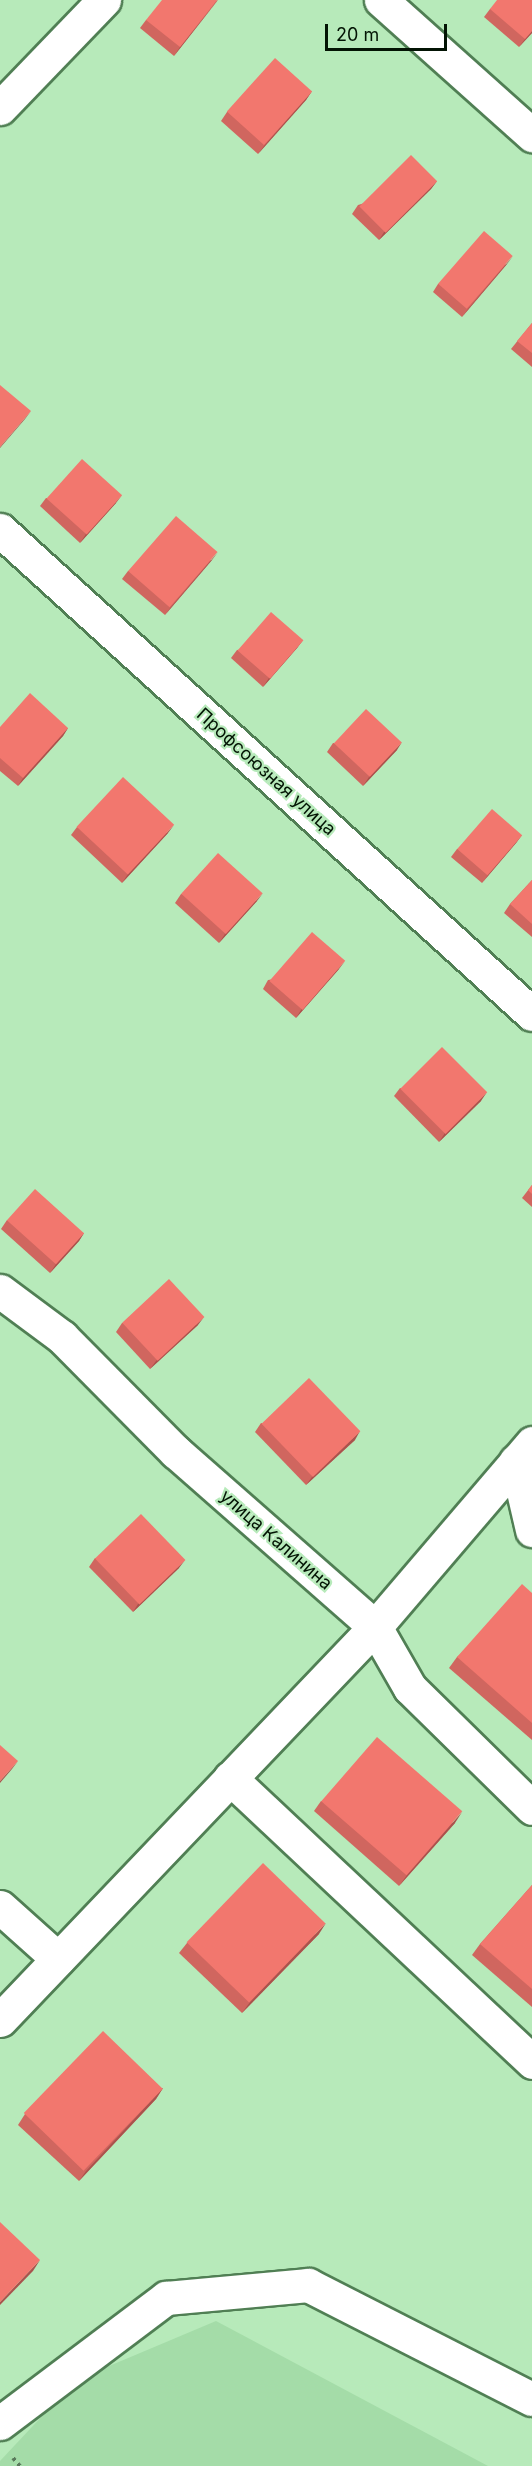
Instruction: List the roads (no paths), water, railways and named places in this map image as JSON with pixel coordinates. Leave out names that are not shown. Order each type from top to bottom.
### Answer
[{"type":"street","points":[[0,108],[104,0]]},
{"type":"street","points":[[381,0],[532,135]]},
{"type":"street","name":"Профсоюзная улица","points":[[0,530],[532,1014]]},
{"type":"street","name":"улица Калинина","points":[[0,1291],[62,1337],[176,1452],[375,1627],[410,1688],[532,1808]]},
{"type":"street","points":[[0,2020],[375,1627],[524,1452]]},
{"type":"street","points":[[524,1452],[532,1530]]},
{"type":"street","points":[[230,1778],[532,2062]]},
{"type":"street","points":[[0,1907],[58,1959]]},
{"type":"street","points":[[0,2423],[166,2298],[308,2285],[532,2399]]}]
